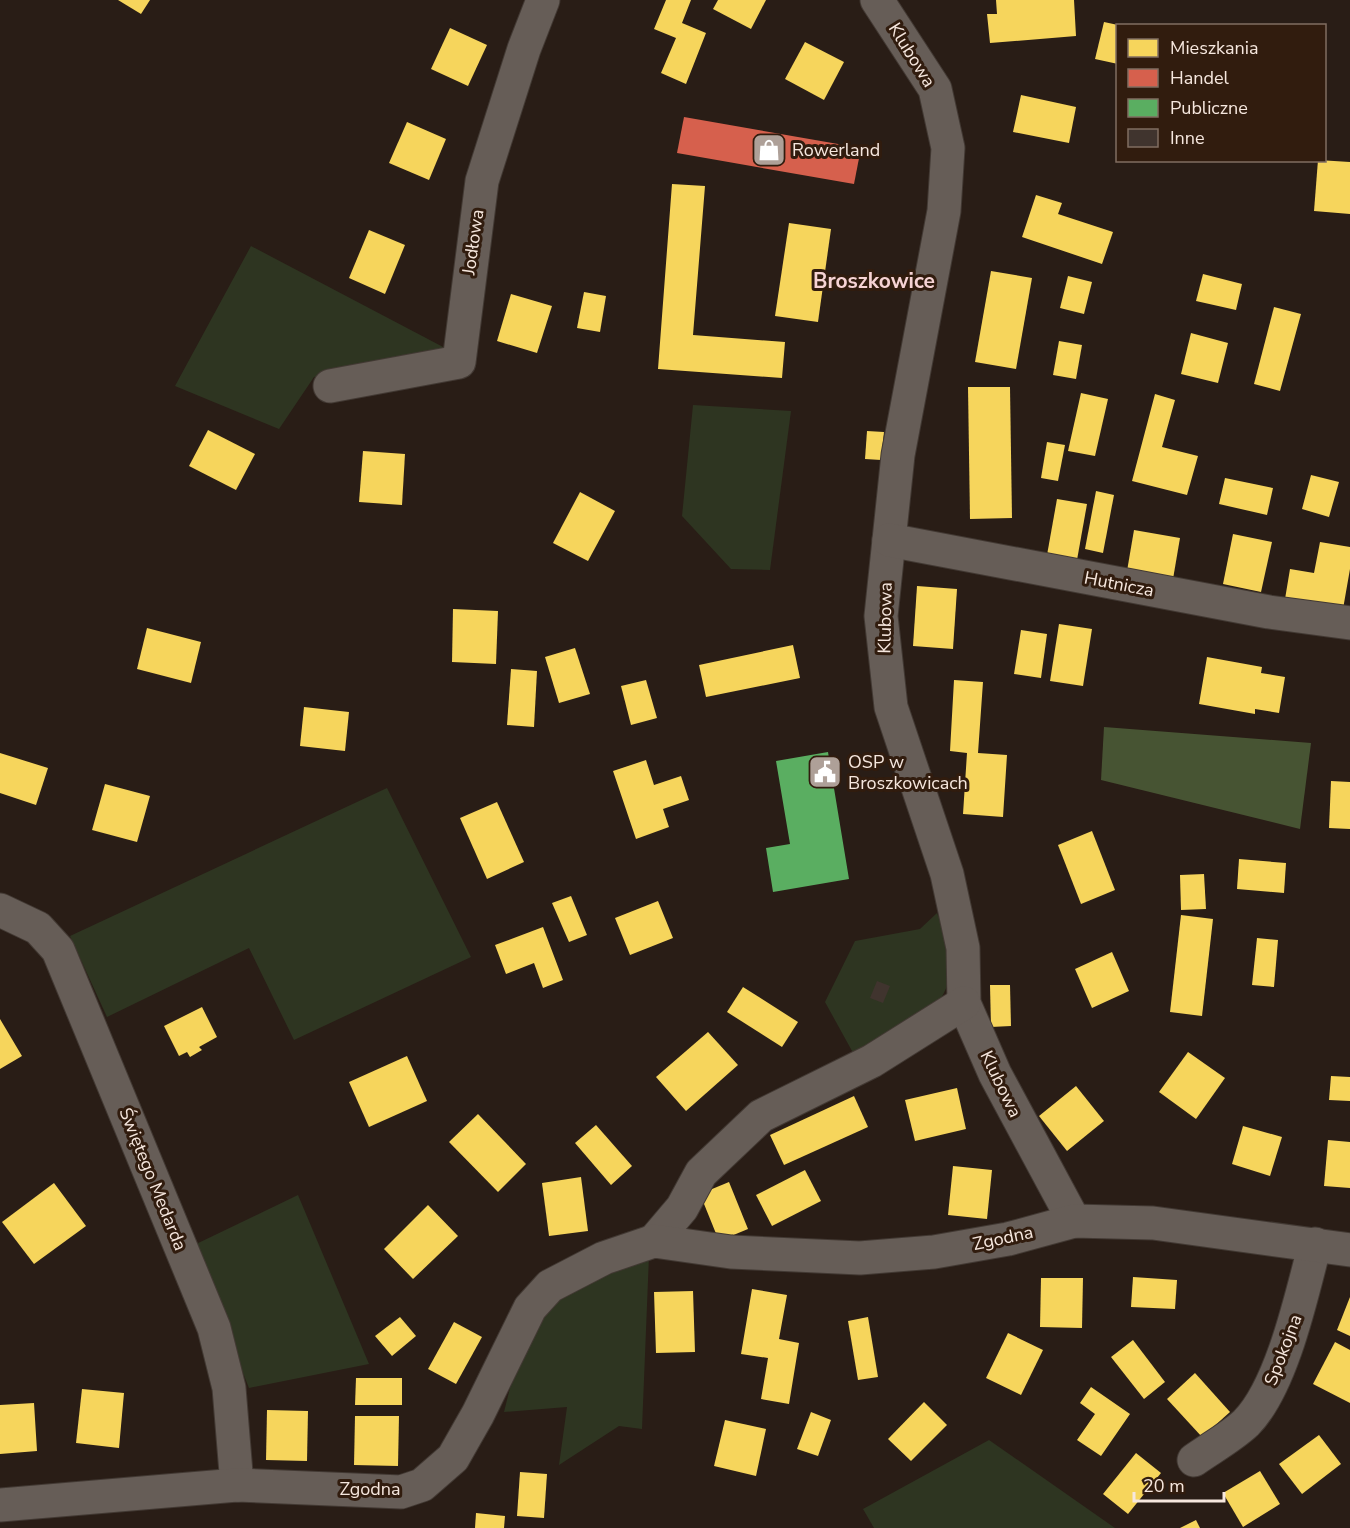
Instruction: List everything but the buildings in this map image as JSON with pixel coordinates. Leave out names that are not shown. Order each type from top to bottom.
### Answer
[{"type":"street","name":"Jodłowa","points":[[330,386],[459,362],[482,181],[524,48],[543,0]]},
{"type":"street","name":"Klubowa","points":[[877,0],[935,89],[948,148],[944,211],[899,445],[881,616],[883,656],[891,707],[947,874],[963,948],[964,1003],[995,1074],[1074,1221]]},
{"type":"street","name":"Hutnicza","points":[[889,540],[1269,612],[1350,623]]},
{"type":"street","name":"Świętego Medarda","points":[[0,910],[38,928],[58,950],[189,1267],[214,1328],[229,1388],[237,1485]]},
{"type":"street","points":[[654,1241],[682,1208],[701,1173],[761,1116],[872,1060],[964,1003]]},
{"type":"street","name":"Zgodna","points":[[0,1505],[237,1485],[402,1492],[422,1485],[453,1458],[478,1414],[530,1308],[550,1286],[603,1258],[654,1241],[731,1252],[860,1258],[934,1252],[1008,1239],[1074,1221],[1153,1223],[1350,1250]]},
{"type":"street","name":"Spokojna","points":[[1194,1460],[1246,1423],[1269,1390],[1298,1310],[1315,1244]]},
{"type":"green space","points":[[251,246],[445,348],[314,377],[279,429],[175,386]]},
{"type":"green space","points":[[693,405],[791,411],[770,570],[731,569],[682,516]]},
{"type":"green space","points":[[1104,727],[1311,743],[1300,829],[1101,780]]},
{"type":"green space","points":[[387,788],[471,957],[294,1040],[249,948],[107,1017],[70,936]]},
{"type":"green space","points":[[937,913],[951,947],[951,970],[946,989],[937,1004],[910,1029],[857,1060],[825,1002],[855,941],[920,929]]},
{"type":"green space","points":[[298,1195],[369,1364],[249,1388],[192,1246]]},
{"type":"green space","points":[[649,1256],[642,1429],[619,1426],[559,1465],[567,1407],[504,1412],[520,1347],[543,1304]]},
{"type":"green space","points":[[989,1440],[1115,1528],[874,1528],[863,1509]]},
{"type":"place","name":"Rowerland","points":[[769,150]]},
{"type":"place","name":"OSP w Broszkowicach","points":[[825,772]]},
{"type":"district","name":"Broszkowice","points":[[874,281]]}]
